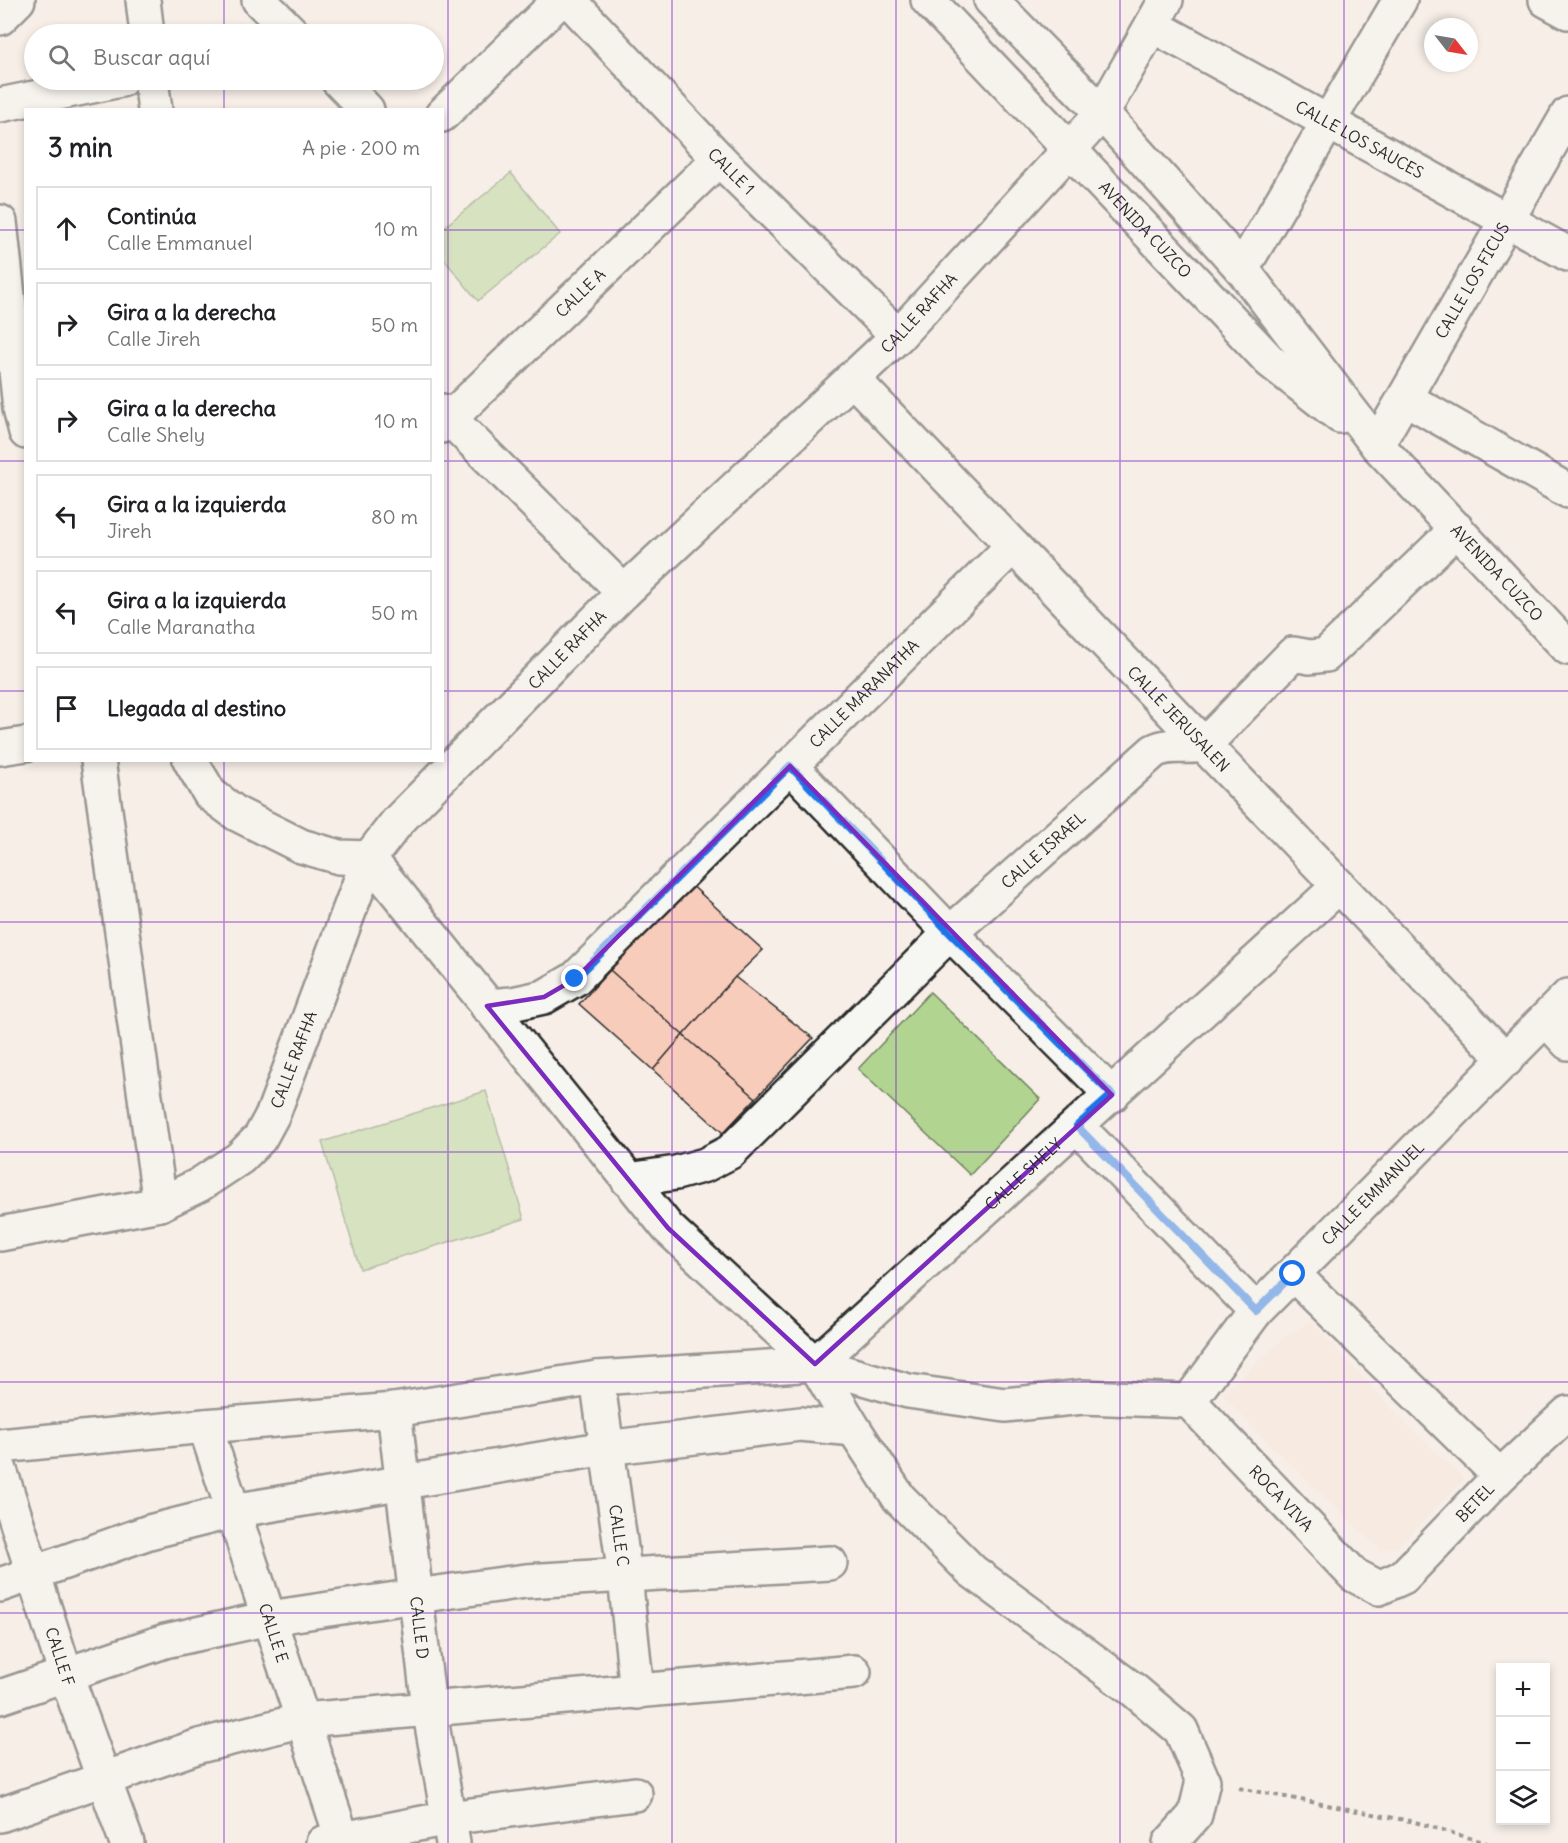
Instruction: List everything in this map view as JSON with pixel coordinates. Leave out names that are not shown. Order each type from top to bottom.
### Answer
[{"type":"street","points":[[0,18],[18,0]]},
{"type":"street","points":[[143,0],[146,24]]},
{"type":"street","points":[[259,0],[283,24]]},
{"type":"street","points":[[444,113],[560,0]]},
{"type":"street","name":"CALLE 1","points":[[569,0],[719,159],[898,336]]},
{"type":"street","name":"AVENIDA CUZCO","points":[[928,0],[1270,361],[1377,445]]},
{"type":"street","name":"AVENIDA CUZCO","points":[[991,0],[1102,112],[1242,269],[1377,445],[1568,648]]},
{"type":"street","points":[[1242,269],[1400,0]]},
{"type":"street","points":[[1546,0],[1568,12]]},
{"type":"street","name":"CALLE RAFHA","points":[[0,1234],[160,1204],[220,1173],[240,1158],[260,1138],[273,1114],[369,858],[398,821],[426,790],[624,592],[898,336],[1102,112],[1159,12]]},
{"type":"street","name":"CALLE LOS SAUCES","points":[[1159,12],[1329,122],[1568,254]]},
{"type":"street","points":[[0,105],[73,90]]},
{"type":"street","points":[[152,90],[154,108]]},
{"type":"street","points":[[348,90],[365,108]]},
{"type":"street","name":"CALLE LOS FICUS","points":[[1377,445],[1568,114]]},
{"type":"street","name":"CALLE A","points":[[445,418],[719,159]]},
{"type":"street","points":[[0,222],[18,415]]},
{"type":"street","name":"CALLE JERUSALEN","points":[[852,378],[1506,1060]]},
{"type":"street","points":[[1405,398],[1568,492]]},
{"type":"street","points":[[445,418],[624,592]]},
{"type":"street","points":[[1204,745],[1293,654],[1310,657],[1326,655],[1456,529]]},
{"type":"street","name":"CALLE MARANATHA","points":[[487,1006],[544,998],[575,979],[1013,546]]},
{"type":"street","points":[[0,748],[24,744]]},
{"type":"street","name":"CALLE ISRAEL","points":[[628,1180],[676,1173],[705,1165],[730,1152],[950,933],[1154,751],[1169,745],[1189,747],[1204,745]]},
{"type":"street","points":[[98,762],[160,1204]]},
{"type":"street","points":[[191,762],[210,794],[237,814],[300,846],[339,857],[369,858],[668,1228],[815,1364],[899,1498],[972,1570],[1135,1691],[1181,1730],[1203,1781],[1195,1815],[1170,1843]]},
{"type":"street","points":[[790,766],[950,933],[1112,1095]]},
{"type":"street","name":"CALLE SHELY","points":[[815,1364],[1339,886]]},
{"type":"street","points":[[1557,1008],[1568,1043]]},
{"type":"street","name":"CALLE EMMANUEL","points":[[1189,1401],[1256,1311],[1557,1008]]},
{"type":"street","points":[[1077,1126],[1256,1311]]},
{"type":"street","points":[[1293,1274],[1500,1476]]},
{"type":"street","points":[[0,1446],[394,1410],[597,1378],[815,1364],[908,1391],[1005,1405],[1083,1397],[1189,1401]]},
{"type":"street","name":"CALLE C","points":[[597,1378],[625,1576],[637,1692]]},
{"type":"street","name":"ROCA VIVA","points":[[1189,1401],[1354,1575],[1380,1588]]},
{"type":"street","name":"CALLE D","points":[[394,1410],[429,1708],[451,1830]]},
{"type":"street","name":"BETEL","points":[[1380,1588],[1403,1577],[1500,1476],[1568,1413]]},
{"type":"street","points":[[0,1585],[149,1532],[234,1511],[606,1448],[800,1424],[854,1429]]},
{"type":"street","name":"CALLE E","points":[[205,1426],[303,1720],[333,1841]]},
{"type":"street","name":"CALLE F","points":[[0,1470],[66,1675],[128,1843]]},
{"type":"street","points":[[0,1696],[165,1641],[269,1618],[526,1581],[830,1563]]},
{"type":"street","points":[[0,1815],[199,1746],[303,1720],[854,1672]]},
{"type":"street","points":[[333,1841],[451,1830],[635,1794]]},
{"type":"path","points":[[1203,1781],[1415,1822],[1487,1843]]},
{"type":"highlighted area","points":[[790,766],[1112,1095],[815,1364],[668,1228],[487,1006],[544,997],[575,979]]},
{"type":"shaded area","points":[[1310,1321],[1401,1419],[1464,1479],[1398,1546],[1381,1550],[1257,1432],[1223,1394],[1283,1339]]},
{"type":"green space","points":[[511,173],[560,234],[478,301],[444,259],[444,227]]},
{"type":"green space","points":[[930,992],[1040,1099],[970,1175],[858,1069]]},
{"type":"green space","points":[[486,1091],[524,1219],[360,1269],[322,1142]]},
{"type":"building","points":[[688,882],[763,950],[735,977],[683,1035],[610,970]]},
{"type":"building","points":[[610,970],[683,1035],[653,1070],[579,1004]]},
{"type":"building","points":[[735,977],[813,1038],[756,1098],[683,1035]]},
{"type":"building","points":[[683,1035],[756,1098],[723,1133],[653,1070]]},
{"type":"route","points":[[575,979],[790,766],[950,933],[1112,1095],[1077,1126],[1256,1311],[1293,1274]]}]
